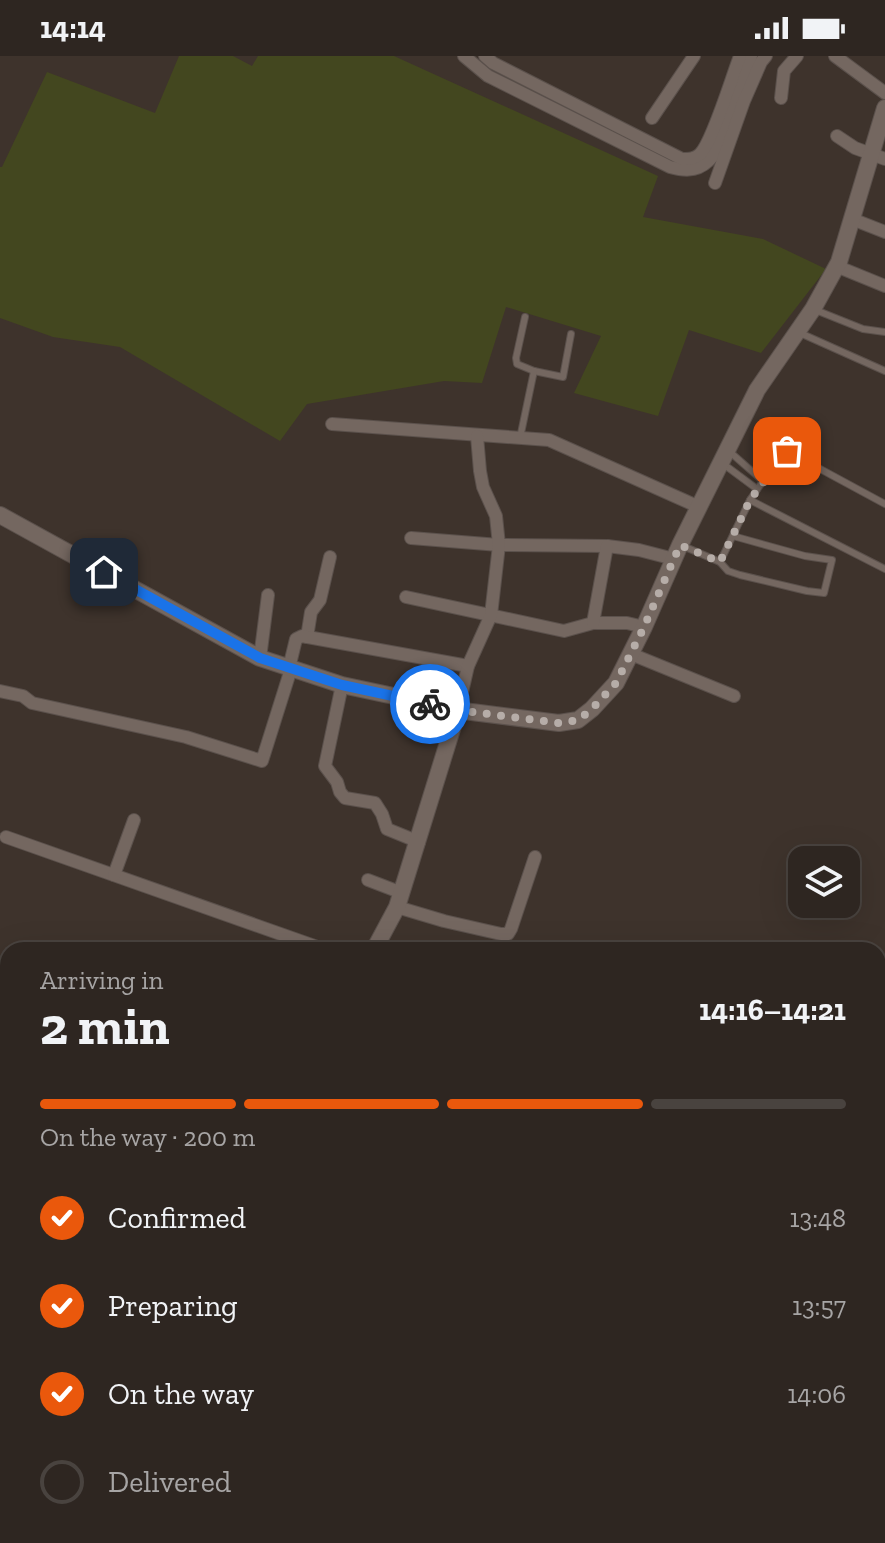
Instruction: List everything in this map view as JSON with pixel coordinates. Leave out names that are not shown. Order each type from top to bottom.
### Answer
[{"type":"main road","points":[[0,515],[260,658],[342,685],[458,710],[559,723],[578,720],[616,683],[757,390],[813,309],[836,266],[878,157],[884,113]]},
{"type":"main road","points":[[378,942],[400,900],[458,710]]},
{"type":"street","points":[[464,56],[489,65],[682,159],[697,162],[713,156],[751,56]]},
{"type":"street","points":[[652,118],[694,56]]},
{"type":"street","points":[[697,162],[711,134],[740,56]]},
{"type":"street","points":[[715,183],[744,101],[766,56]]},
{"type":"street","points":[[781,98],[784,71],[797,56]]},
{"type":"street","points":[[835,56],[885,93]]},
{"type":"street","points":[[837,136],[855,148],[878,157]]},
{"type":"street","points":[[852,219],[885,232]]},
{"type":"street","points":[[836,266],[885,286]]},
{"type":"street","points":[[332,424],[549,440],[699,507]]},
{"type":"street","points":[[458,710],[468,666],[491,615],[499,545],[496,516],[483,487],[477,436]]},
{"type":"street","points":[[411,538],[677,552]]},
{"type":"street","points":[[593,623],[607,546]]},
{"type":"street","points":[[307,637],[310,615],[320,600],[330,557]]},
{"type":"street","points":[[260,658],[268,595]]},
{"type":"street","points":[[406,597],[564,631],[593,623],[627,623],[644,627]]},
{"type":"street","points":[[0,691],[23,696],[32,703],[186,737],[262,761],[296,639],[302,636],[468,666]]},
{"type":"street","points":[[631,654],[734,696]]},
{"type":"street","points":[[342,685],[325,766],[345,798],[375,803],[387,829],[416,841]]},
{"type":"street","points":[[114,875],[134,820]]},
{"type":"street","points":[[6,837],[303,942]]},
{"type":"street","points":[[368,880],[400,900],[444,921],[508,934],[535,857]]},
{"type":"lane","points":[[813,309],[863,329],[885,332]]},
{"type":"lane","points":[[525,317],[516,358],[517,364],[534,371],[563,377],[571,334]]},
{"type":"lane","points":[[797,331],[885,371]]},
{"type":"lane","points":[[520,438],[534,371]]},
{"type":"lane","points":[[720,562],[750,500],[787,451],[885,504]]},
{"type":"lane","points":[[725,456],[763,481]]},
{"type":"lane","points":[[725,456],[757,489]]},
{"type":"lane","points":[[750,500],[885,569]]},
{"type":"lane","points":[[677,552],[720,562],[728,571],[740,575],[824,593],[832,560],[805,556],[733,536]]},
{"type":"lane","points":[[505,942],[508,934]]},
{"type":"green space","points":[[179,56],[233,56],[252,66],[258,56],[394,56],[658,176],[643,217],[763,239],[826,269],[761,353],[689,330],[658,416],[574,393],[601,336],[506,307],[482,383],[444,381],[307,404],[280,441],[120,347],[53,337],[0,318],[0,167],[47,72],[155,113]]},
{"type":"way so far","points":[[430,704],[559,723],[578,720],[616,683],[680,545],[720,562],[750,500],[787,451]]},
{"type":"route","points":[[104,572],[260,658],[342,685],[430,704]]}]
